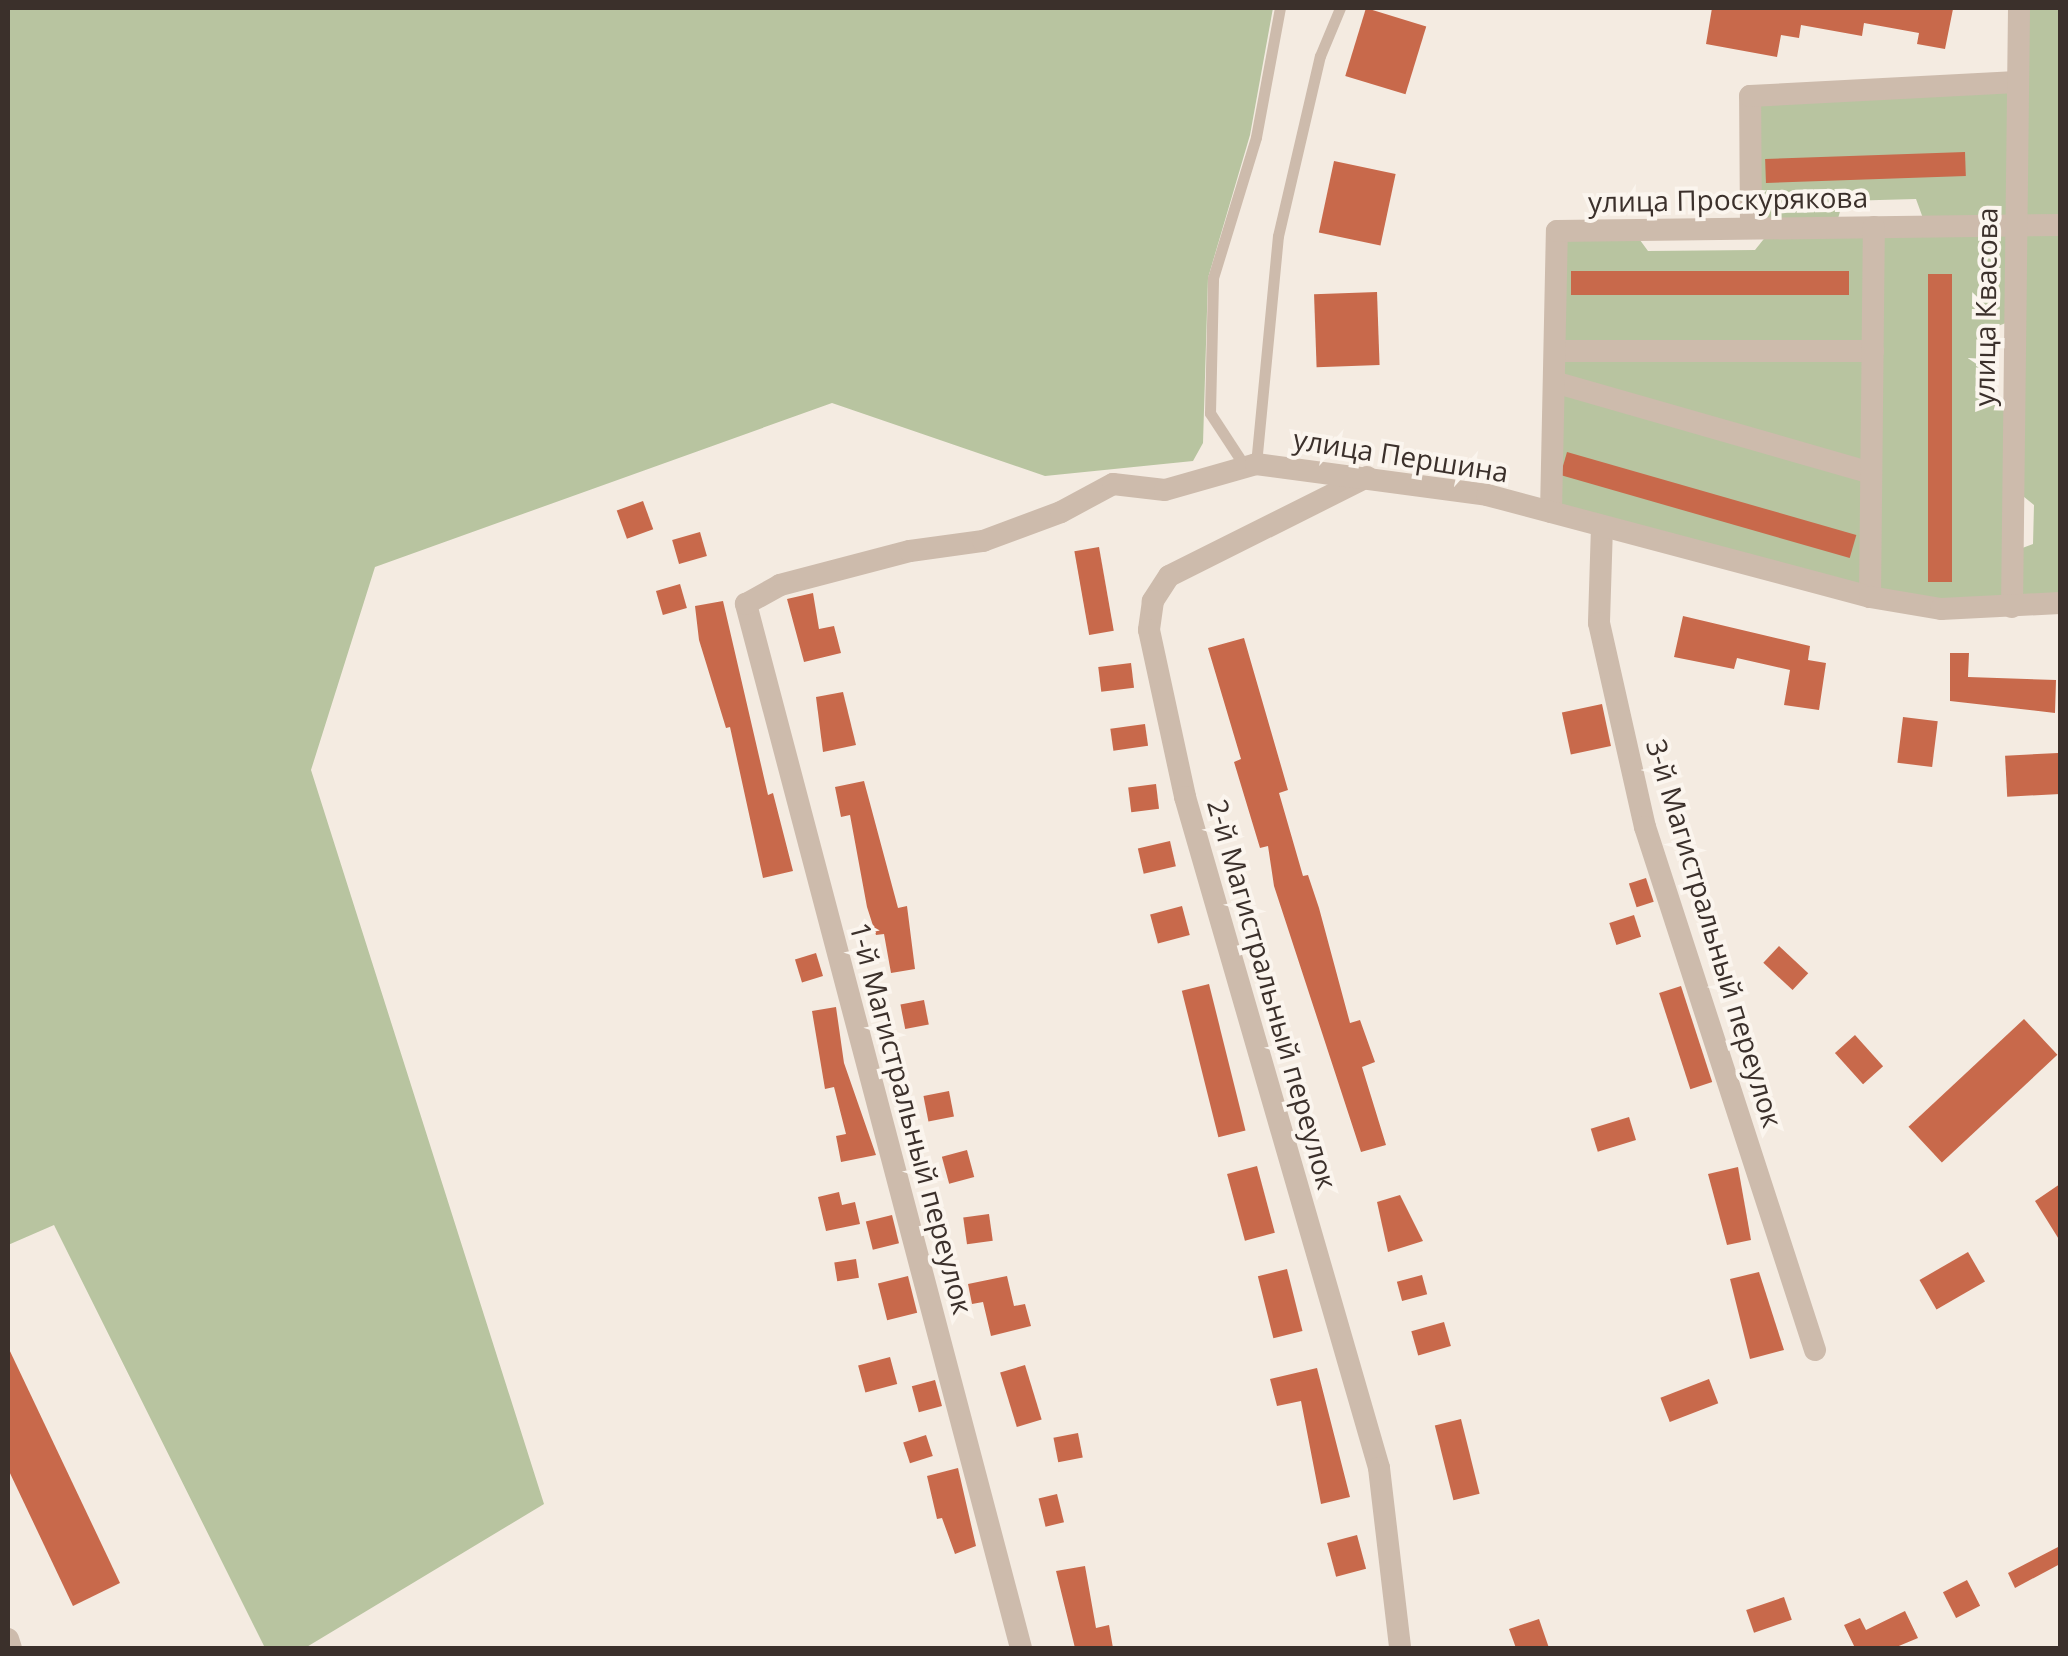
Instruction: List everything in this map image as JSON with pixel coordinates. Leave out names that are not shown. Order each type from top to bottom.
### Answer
[{"type":"street","name":"улица Квасова","points":[[2012,607],[2019,8]]},
{"type":"street","points":[[1752,228],[1750,96],[2016,82]]},
{"type":"street","name":"улица Проскурякова","points":[[1552,512],[1557,230],[2060,225]]},
{"type":"street","points":[[1870,597],[1874,227]]},
{"type":"street","points":[[1554,351],[1873,351]]},
{"type":"street","points":[[1554,382],[1871,473]]},
{"type":"street","name":"улица Першина","points":[[746,604],[780,585],[910,550],[982,540],[1061,512],[1113,484],[1165,490],[1250,465],[1368,476],[1552,512],[1870,597],[1941,609],[2060,604]]},
{"type":"street","name":"2-й Магистральный переулок","points":[[1368,476],[1169,576],[1153,601],[1149,630],[1185,797],[1379,1468],[1400,1648]]},
{"type":"street","name":"3-й Магистральный переулок","points":[[1602,526],[1599,623],[1644,828],[1814,1350]]},
{"type":"street","name":"1-й Магистральный переулок","points":[[746,604],[1021,1648]]},
{"type":"street","points":[[8,1639],[11,1648]]},
{"type":"lane","points":[[1250,465],[1210,413],[1213,278],[1256,137],[1280,8]]},
{"type":"lane","points":[[1250,465],[1278,236],[1320,56],[1340,8]]},
{"type":"green space","points":[[8,8],[1273,8],[1250,135],[1208,278],[1203,443],[1193,461],[1045,476],[832,403],[375,567],[311,770],[544,1504],[305,1648],[265,1648],[54,1225],[8,1245]]},
{"type":"green space","points":[[2025,8],[2060,8],[2060,220],[2025,220]]},
{"type":"green space","points":[[2012,88],[2012,220],[1924,221],[1916,199],[1843,201],[1837,222],[1757,222],[1755,102]]},
{"type":"green space","points":[[2060,229],[2060,598],[2017,601],[2017,550],[2033,544],[2034,505],[2018,492],[2022,230]]},
{"type":"green space","points":[[2011,232],[2011,321],[1990,329],[1989,397],[2010,405],[2007,600],[1940,604],[1876,592],[1879,234]]},
{"type":"green space","points":[[1870,234],[1869,346],[1560,346],[1563,237],[1637,236],[1648,251],[1755,250],[1767,235]]},
{"type":"green space","points":[[1559,358],[1864,360],[1864,463],[1559,377]]},
{"type":"green space","points":[[1559,389],[1866,476],[1865,590],[1556,507]]},
{"type":"building","points":[[1366,8],[1426,26],[1405,94],[1345,76]]},
{"type":"building","points":[[1712,8],[1953,9],[1945,49],[1917,44],[1919,33],[1864,23],[1862,36],[1801,25],[1799,38],[1781,35],[1777,57],[1706,44]]},
{"type":"building","points":[[1965,152],[1966,176],[1766,183],[1765,159]]},
{"type":"building","points":[[1334,161],[1396,174],[1380,246],[1319,232]]},
{"type":"building","points":[[1571,271],[1849,271],[1849,295],[1571,295]]},
{"type":"building","points":[[1928,274],[1952,274],[1952,582],[1928,582]]},
{"type":"building","points":[[1377,292],[1380,365],[1317,367],[1314,294]]},
{"type":"building","points":[[1567,452],[1856,535],[1850,558],[1560,475]]},
{"type":"building","points":[[643,501],[653,529],[627,539],[617,511]]},
{"type":"building","points":[[700,532],[707,556],[679,564],[672,540]]},
{"type":"building","points":[[1099,547],[1114,631],[1089,635],[1074,551]]},
{"type":"building","points":[[680,584],[687,608],[663,615],[656,591]]},
{"type":"building","points":[[813,593],[819,629],[834,626],[841,653],[804,662],[787,599]]},
{"type":"building","points":[[723,601],[768,795],[773,793],[793,871],[763,878],[730,727],[726,728],[699,640],[695,606]]},
{"type":"building","points":[[1683,616],[1810,646],[1808,660],[1826,663],[1819,710],[1784,705],[1790,670],[1737,658],[1734,669],[1674,657]]},
{"type":"building","points":[[1244,638],[1288,790],[1279,793],[1303,876],[1308,875],[1319,908],[1350,1023],[1360,1020],[1375,1062],[1362,1067],[1386,1145],[1361,1152],[1274,886],[1268,846],[1260,848],[1234,762],[1241,759],[1208,648]]},
{"type":"building","points":[[1950,653],[1969,653],[1968,677],[2056,680],[2055,713],[1950,701]]},
{"type":"building","points":[[1131,663],[1134,688],[1101,692],[1098,667]]},
{"type":"building","points":[[843,692],[856,745],[823,752],[816,697]]},
{"type":"building","points":[[1602,704],[1611,746],[1571,755],[1562,713]]},
{"type":"building","points":[[1903,717],[1938,721],[1932,767],[1897,763]]},
{"type":"building","points":[[1145,724],[1148,746],[1113,751],[1110,729]]},
{"type":"building","points":[[2058,753],[2060,794],[2007,797],[2005,756]]},
{"type":"building","points":[[864,781],[898,908],[907,906],[915,969],[891,973],[884,934],[876,935],[867,907],[850,815],[841,817],[835,787]]},
{"type":"building","points":[[1156,784],[1159,809],[1131,812],[1128,787]]},
{"type":"building","points":[[1170,841],[1176,866],[1144,874],[1138,848]]},
{"type":"building","points":[[1646,878],[1654,902],[1637,907],[1629,884]]},
{"type":"building","points":[[1182,906],[1190,935],[1158,944],[1150,915]]},
{"type":"building","points":[[1634,915],[1641,937],[1616,945],[1609,923]]},
{"type":"building","points":[[1779,946],[1808,973],[1793,990],[1763,963]]},
{"type":"building","points":[[816,953],[823,976],[802,982],[795,959]]},
{"type":"building","points":[[1209,984],[1246,1131],[1218,1137],[1182,991]]},
{"type":"building","points":[[1681,986],[1712,1082],[1690,1089],[1659,993]]},
{"type":"building","points":[[924,1000],[929,1025],[905,1029],[900,1005]]},
{"type":"building","points":[[836,1007],[844,1063],[876,1155],[841,1162],[836,1136],[846,1134],[834,1087],[825,1089],[812,1011]]},
{"type":"building","points":[[2024,1019],[2057,1055],[1942,1163],[1908,1127]]},
{"type":"building","points":[[1855,1035],[1883,1066],[1863,1084],[1835,1053]]},
{"type":"building","points":[[949,1091],[954,1117],[928,1121],[923,1096]]},
{"type":"building","points":[[1629,1117],[1636,1140],[1598,1152],[1591,1129]]},
{"type":"building","points":[[967,1150],[974,1177],[949,1184],[942,1157]]},
{"type":"building","points":[[1257,1166],[1275,1233],[1245,1241],[1227,1174]]},
{"type":"building","points":[[1738,1167],[1751,1240],[1727,1245],[1708,1174]]},
{"type":"building","points":[[2060,1184],[2060,1241],[2035,1201]]},
{"type":"building","points":[[839,1192],[842,1205],[855,1202],[860,1224],[826,1231],[818,1197]]},
{"type":"building","points":[[1400,1195],[1423,1241],[1388,1252],[1377,1202]]},
{"type":"building","points":[[989,1214],[993,1241],[967,1244],[963,1218]]},
{"type":"building","points":[[892,1215],[899,1243],[873,1250],[866,1222]]},
{"type":"building","points":[[1968,1252],[1985,1281],[1937,1309],[1920,1280]]},
{"type":"building","points":[[856,1259],[859,1278],[837,1281],[834,1262]]},
{"type":"building","points":[[1287,1269],[1302,1331],[1273,1338],[1258,1276]]},
{"type":"building","points":[[1759,1272],[1784,1350],[1750,1359],[1730,1279]]},
{"type":"building","points":[[1422,1275],[1427,1294],[1402,1301],[1397,1282]]},
{"type":"building","points":[[908,1276],[917,1313],[887,1320],[878,1283]]},
{"type":"building","points":[[1007,1276],[1014,1306],[1025,1304],[1031,1326],[991,1336],[983,1302],[972,1304],[968,1284]]},
{"type":"building","points":[[1444,1322],[1451,1346],[1418,1355],[1411,1331]]},
{"type":"building","points":[[8,1347],[120,1583],[73,1606],[8,1469]]},
{"type":"building","points":[[890,1357],[897,1384],[865,1393],[858,1366]]},
{"type":"building","points":[[1025,1365],[1042,1420],[1017,1427],[1000,1373]]},
{"type":"building","points":[[1317,1368],[1350,1497],[1321,1504],[1301,1401],[1277,1406],[1270,1379]]},
{"type":"building","points":[[1709,1379],[1718,1403],[1670,1422],[1660,1398]]},
{"type":"building","points":[[935,1380],[942,1406],[919,1412],[912,1386]]},
{"type":"building","points":[[1461,1419],[1480,1494],[1453,1500],[1435,1426]]},
{"type":"building","points":[[1078,1433],[1083,1458],[1058,1462],[1053,1438]]},
{"type":"building","points":[[926,1435],[933,1456],[910,1463],[903,1442]]},
{"type":"building","points":[[958,1468],[976,1546],[955,1554],[942,1518],[937,1519],[927,1476]]},
{"type":"building","points":[[1057,1494],[1064,1522],[1046,1527],[1039,1499]]},
{"type":"building","points":[[1357,1535],[1366,1569],[1336,1577],[1327,1543]]},
{"type":"building","points":[[2060,1546],[2060,1564],[2015,1588],[2008,1573]]},
{"type":"building","points":[[1085,1566],[1096,1628],[1109,1625],[1113,1648],[1075,1648],[1056,1571]]},
{"type":"building","points":[[1967,1580],[1980,1606],[1956,1618],[1943,1592]]},
{"type":"building","points":[[1784,1597],[1792,1620],[1754,1633],[1746,1610]]},
{"type":"building","points":[[1905,1611],[1918,1638],[1894,1648],[1855,1648],[1844,1625],[1860,1618],[1866,1630]]},
{"type":"building","points":[[1539,1619],[1549,1648],[1516,1648],[1509,1629]]}]
